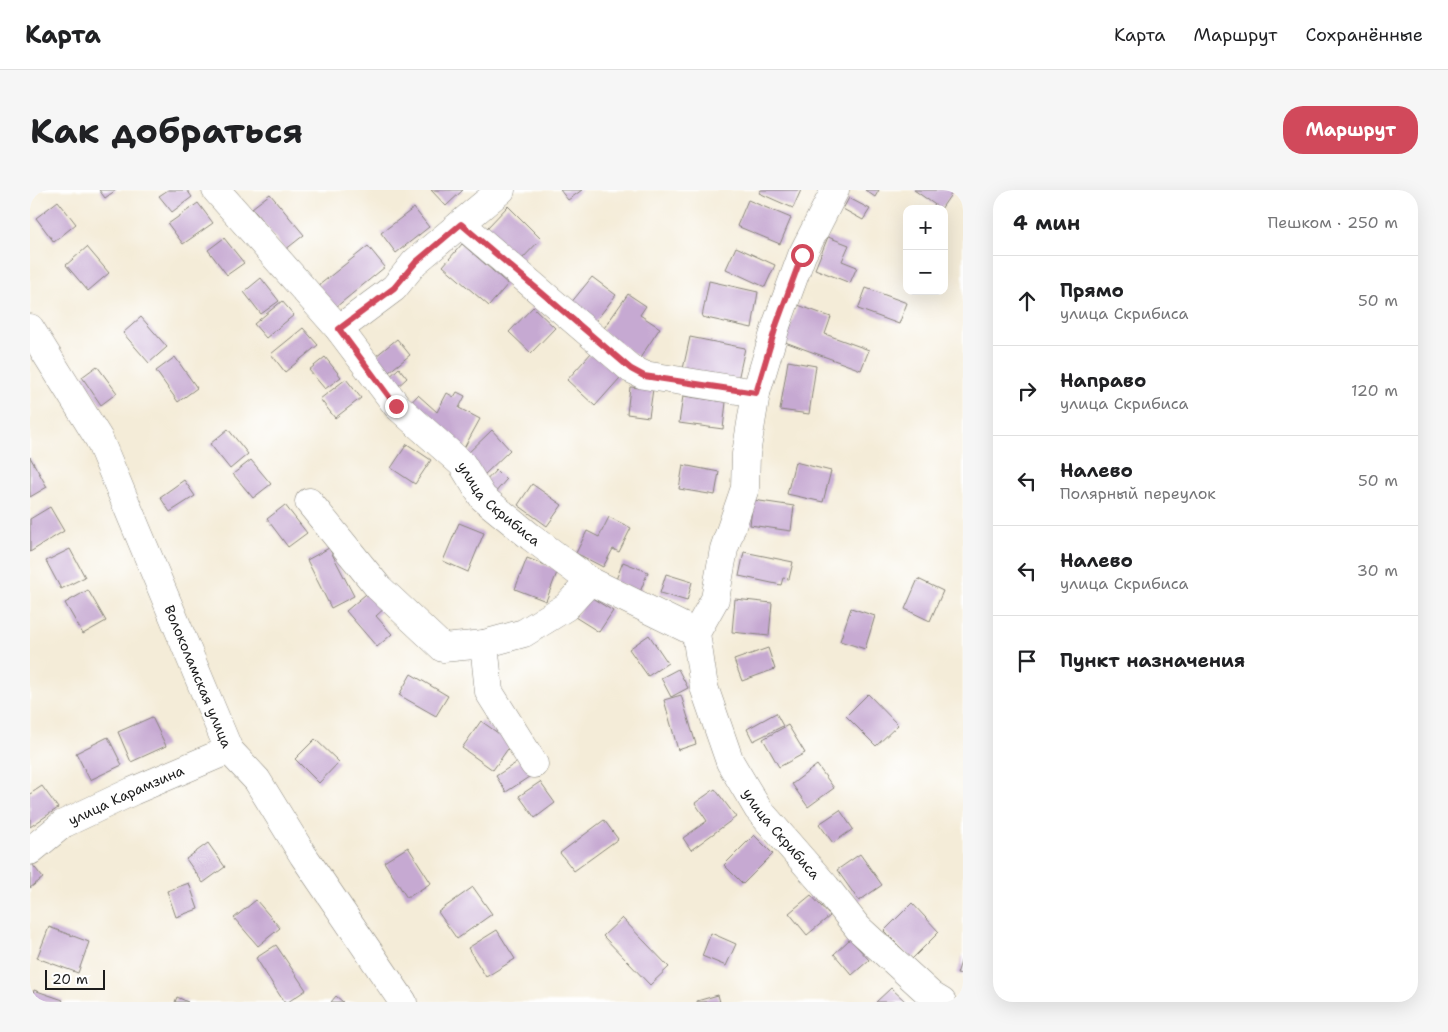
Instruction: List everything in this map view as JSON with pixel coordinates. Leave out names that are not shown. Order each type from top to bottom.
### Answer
[{"type":"street","name":"улица Скрибиса","points":[[216,190],[339,329],[396,406],[462,464],[483,498],[590,581],[696,633],[704,687],[730,762],[758,808],[826,887],[858,928],[934,1000]]},
{"type":"street","points":[[339,329],[394,288],[416,262],[501,190]]},
{"type":"street","points":[[696,633],[715,599],[724,549],[745,488],[746,454],[756,393],[777,323],[802,255],[836,190]]},
{"type":"street","points":[[461,224],[631,369],[644,376],[756,393]]},
{"type":"street","name":"Волоколамская улица","points":[[30,328],[99,439],[229,750],[257,780],[302,855],[404,1002]]},
{"type":"street","points":[[309,502],[378,587],[443,648],[484,644],[524,633],[566,607],[590,581]]},
{"type":"street","points":[[484,644],[489,692],[534,764]]},
{"type":"street","name":"улица Карамзина","points":[[30,851],[63,824],[133,791],[229,750]]},
{"type":"building","points":[[99,190],[116,190],[105,198]]},
{"type":"building","points":[[168,190],[187,190],[192,197],[172,212],[159,196]]},
{"type":"building","points":[[431,190],[463,190],[446,206]]},
{"type":"building","points":[[560,190],[582,190],[568,200]]},
{"type":"building","points":[[761,190],[801,190],[793,208],[759,193]]},
{"type":"building","points":[[865,190],[879,190],[875,197]]},
{"type":"building","points":[[914,190],[954,190],[944,205],[935,205]]},
{"type":"building","points":[[270,194],[304,235],[285,250],[252,208]]},
{"type":"building","points":[[849,198],[870,209],[863,220],[843,209]]},
{"type":"building","points":[[748,200],[791,218],[780,244],[737,226]]},
{"type":"building","points":[[58,201],[76,224],[54,242],[36,218]]},
{"type":"building","points":[[198,203],[213,223],[183,244],[168,224]]},
{"type":"building","points":[[508,206],[541,239],[520,261],[487,228]]},
{"type":"building","points":[[414,208],[429,227],[396,253],[381,233]]},
{"type":"building","points":[[828,237],[849,245],[842,261],[857,267],[850,283],[815,269]]},
{"type":"building","points":[[224,238],[244,263],[227,275],[208,250]]},
{"type":"building","points":[[462,244],[508,284],[489,306],[443,266]]},
{"type":"building","points":[[368,246],[385,267],[336,307],[318,286]]},
{"type":"building","points":[[87,247],[109,273],[88,291],[66,265]]},
{"type":"building","points":[[736,247],[775,265],[765,287],[726,269]]},
{"type":"building","points":[[592,277],[616,295],[594,323],[570,304]]},
{"type":"building","points":[[261,278],[279,301],[261,314],[244,292]]},
{"type":"building","points":[[709,281],[758,292],[752,328],[702,317]]},
{"type":"building","points":[[866,288],[907,303],[899,324],[858,309]]},
{"type":"building","points":[[628,294],[646,306],[640,315],[660,328],[640,358],[602,331]]},
{"type":"building","points":[[282,301],[294,315],[266,338],[254,324]]},
{"type":"building","points":[[798,305],[831,317],[825,334],[869,350],[861,370],[785,342]]},
{"type":"building","points":[[533,307],[555,328],[531,353],[509,332]]},
{"type":"building","points":[[141,317],[167,347],[149,363],[123,333]]},
{"type":"building","points":[[303,328],[318,345],[285,372],[271,354]]},
{"type":"building","points":[[690,337],[745,348],[738,380],[683,369]]},
{"type":"building","points":[[397,339],[410,355],[389,372],[376,356]]},
{"type":"building","points":[[592,352],[620,378],[595,406],[567,380]]},
{"type":"building","points":[[175,357],[197,388],[178,402],[156,371]]},
{"type":"building","points":[[325,357],[341,377],[325,389],[309,370]]},
{"type":"building","points":[[788,361],[816,366],[809,414],[780,410]]},
{"type":"building","points":[[97,366],[117,393],[101,405],[82,377]]},
{"type":"building","points":[[399,368],[407,378],[394,390],[386,380]]},
{"type":"building","points":[[346,379],[361,398],[335,418],[320,399]]},
{"type":"building","points":[[630,387],[653,389],[649,417],[627,414]]},
{"type":"building","points":[[457,392],[465,396],[459,408],[480,419],[463,450],[407,407],[418,395],[437,412],[447,393],[454,397]]},
{"type":"building","points":[[683,396],[726,402],[723,429],[679,423]]},
{"type":"building","points":[[228,429],[248,454],[230,469],[210,444]]},
{"type":"building","points":[[492,430],[510,450],[483,476],[465,456]]},
{"type":"building","points":[[407,444],[431,460],[415,484],[391,468]]},
{"type":"building","points":[[30,457],[47,487],[30,497]]},
{"type":"building","points":[[251,460],[271,484],[253,498],[233,474]]},
{"type":"building","points":[[795,462],[831,471],[823,502],[787,494]]},
{"type":"building","points":[[683,465],[719,472],[715,495],[679,489]]},
{"type":"building","points":[[496,470],[506,480],[494,494],[483,484]]},
{"type":"building","points":[[184,480],[195,496],[170,512],[160,497]]},
{"type":"building","points":[[532,484],[562,505],[547,526],[518,505]]},
{"type":"building","points":[[753,500],[794,506],[791,531],[750,525]]},
{"type":"building","points":[[285,505],[307,533],[288,547],[267,519]]},
{"type":"building","points":[[50,507],[64,531],[30,552],[30,519]]},
{"type":"building","points":[[609,517],[631,528],[619,552],[613,549],[603,567],[576,553],[587,531],[599,537]]},
{"type":"building","points":[[459,523],[484,533],[468,572],[443,561]]},
{"type":"building","points":[[329,548],[354,596],[331,608],[307,560]]},
{"type":"building","points":[[70,549],[85,577],[61,589],[46,561]]},
{"type":"building","points":[[744,552],[793,562],[789,579],[783,578],[781,585],[739,576]]},
{"type":"building","points":[[527,558],[558,570],[546,601],[515,589]]},
{"type":"building","points":[[623,562],[648,572],[640,592],[615,582]]},
{"type":"building","points":[[666,574],[692,582],[687,601],[660,593]]},
{"type":"building","points":[[918,579],[943,591],[930,621],[905,609]]},
{"type":"building","points":[[372,589],[387,606],[376,616],[392,634],[377,647],[346,611]]},
{"type":"building","points":[[88,590],[106,621],[83,634],[65,603]]},
{"type":"building","points":[[589,596],[613,611],[599,632],[575,617]]},
{"type":"building","points":[[735,599],[772,603],[769,636],[732,632]]},
{"type":"building","points":[[851,608],[875,616],[865,649],[840,641]]},
{"type":"building","points":[[649,635],[668,663],[648,676],[629,649]]},
{"type":"building","points":[[768,648],[775,669],[742,681],[734,660]]},
{"type":"building","points":[[678,669],[688,688],[671,697],[661,678]]},
{"type":"building","points":[[411,674],[448,696],[436,716],[399,695]]},
{"type":"building","points":[[868,694],[898,725],[876,746],[846,716]]},
{"type":"building","points":[[681,695],[696,744],[678,750],[664,700]]},
{"type":"building","points":[[776,713],[783,726],[753,741],[747,729]]},
{"type":"building","points":[[152,717],[166,746],[131,762],[118,732]]},
{"type":"building","points":[[481,721],[512,743],[493,770],[462,748]]},
{"type":"building","points":[[788,725],[805,753],[779,767],[763,739]]},
{"type":"building","points":[[108,737],[122,765],[90,780],[76,753]]},
{"type":"building","points":[[315,739],[339,762],[319,783],[295,759]]},
{"type":"building","points":[[522,759],[532,775],[506,792],[496,776]]},
{"type":"building","points":[[817,765],[834,788],[808,807],[792,784]]},
{"type":"building","points":[[540,782],[555,803],[535,818],[519,796]]},
{"type":"building","points":[[42,786],[58,808],[30,827],[30,794]]},
{"type":"building","points":[[715,789],[736,817],[691,850],[683,838],[707,821],[695,803]]},
{"type":"building","points":[[840,810],[853,829],[833,843],[819,824]]},
{"type":"building","points":[[604,820],[618,839],[574,871],[560,853]]},
{"type":"building","points":[[754,835],[773,854],[743,884],[724,865]]},
{"type":"building","points":[[208,843],[225,867],[203,883],[186,859]]},
{"type":"building","points":[[408,847],[431,883],[407,898],[384,862]]},
{"type":"building","points":[[860,854],[882,885],[859,901],[837,870]]},
{"type":"building","points":[[32,864],[43,878],[30,888],[30,865]]},
{"type":"building","points":[[189,883],[198,909],[176,917],[167,891]]},
{"type":"building","points":[[473,887],[492,914],[457,939],[438,912]]},
{"type":"building","points":[[811,895],[830,916],[807,935],[789,913]]},
{"type":"building","points":[[256,900],[280,928],[258,946],[234,918]]},
{"type":"building","points":[[912,903],[939,932],[912,959],[884,931]]},
{"type":"building","points":[[622,918],[669,967],[650,985],[603,936]]},
{"type":"building","points":[[49,927],[89,942],[78,973],[37,958]]},
{"type":"building","points":[[497,930],[515,959],[486,977],[468,948]]},
{"type":"building","points":[[711,933],[736,944],[726,966],[702,956]]},
{"type":"building","points":[[850,939],[869,960],[852,975],[834,954]]},
{"type":"building","points":[[276,945],[306,990],[288,1002],[284,1002],[256,958]]},
{"type":"building","points":[[963,955],[963,975],[957,974]]},
{"type":"building","points":[[891,988],[906,1002],[876,1002]]},
{"type":"building","points":[[34,990],[63,1000],[62,1002],[30,1002]]},
{"type":"building","points":[[718,995],[720,1002],[697,1002],[697,1001]]},
{"type":"building","points":[[336,996],[343,1002],[331,1002]]},
{"type":"building","points":[[177,997],[188,1002],[175,1002]]},
{"type":"route","points":[[396,406],[339,329],[394,288],[416,262],[461,224],[631,369],[644,376],[756,393],[777,323],[802,255]]}]
